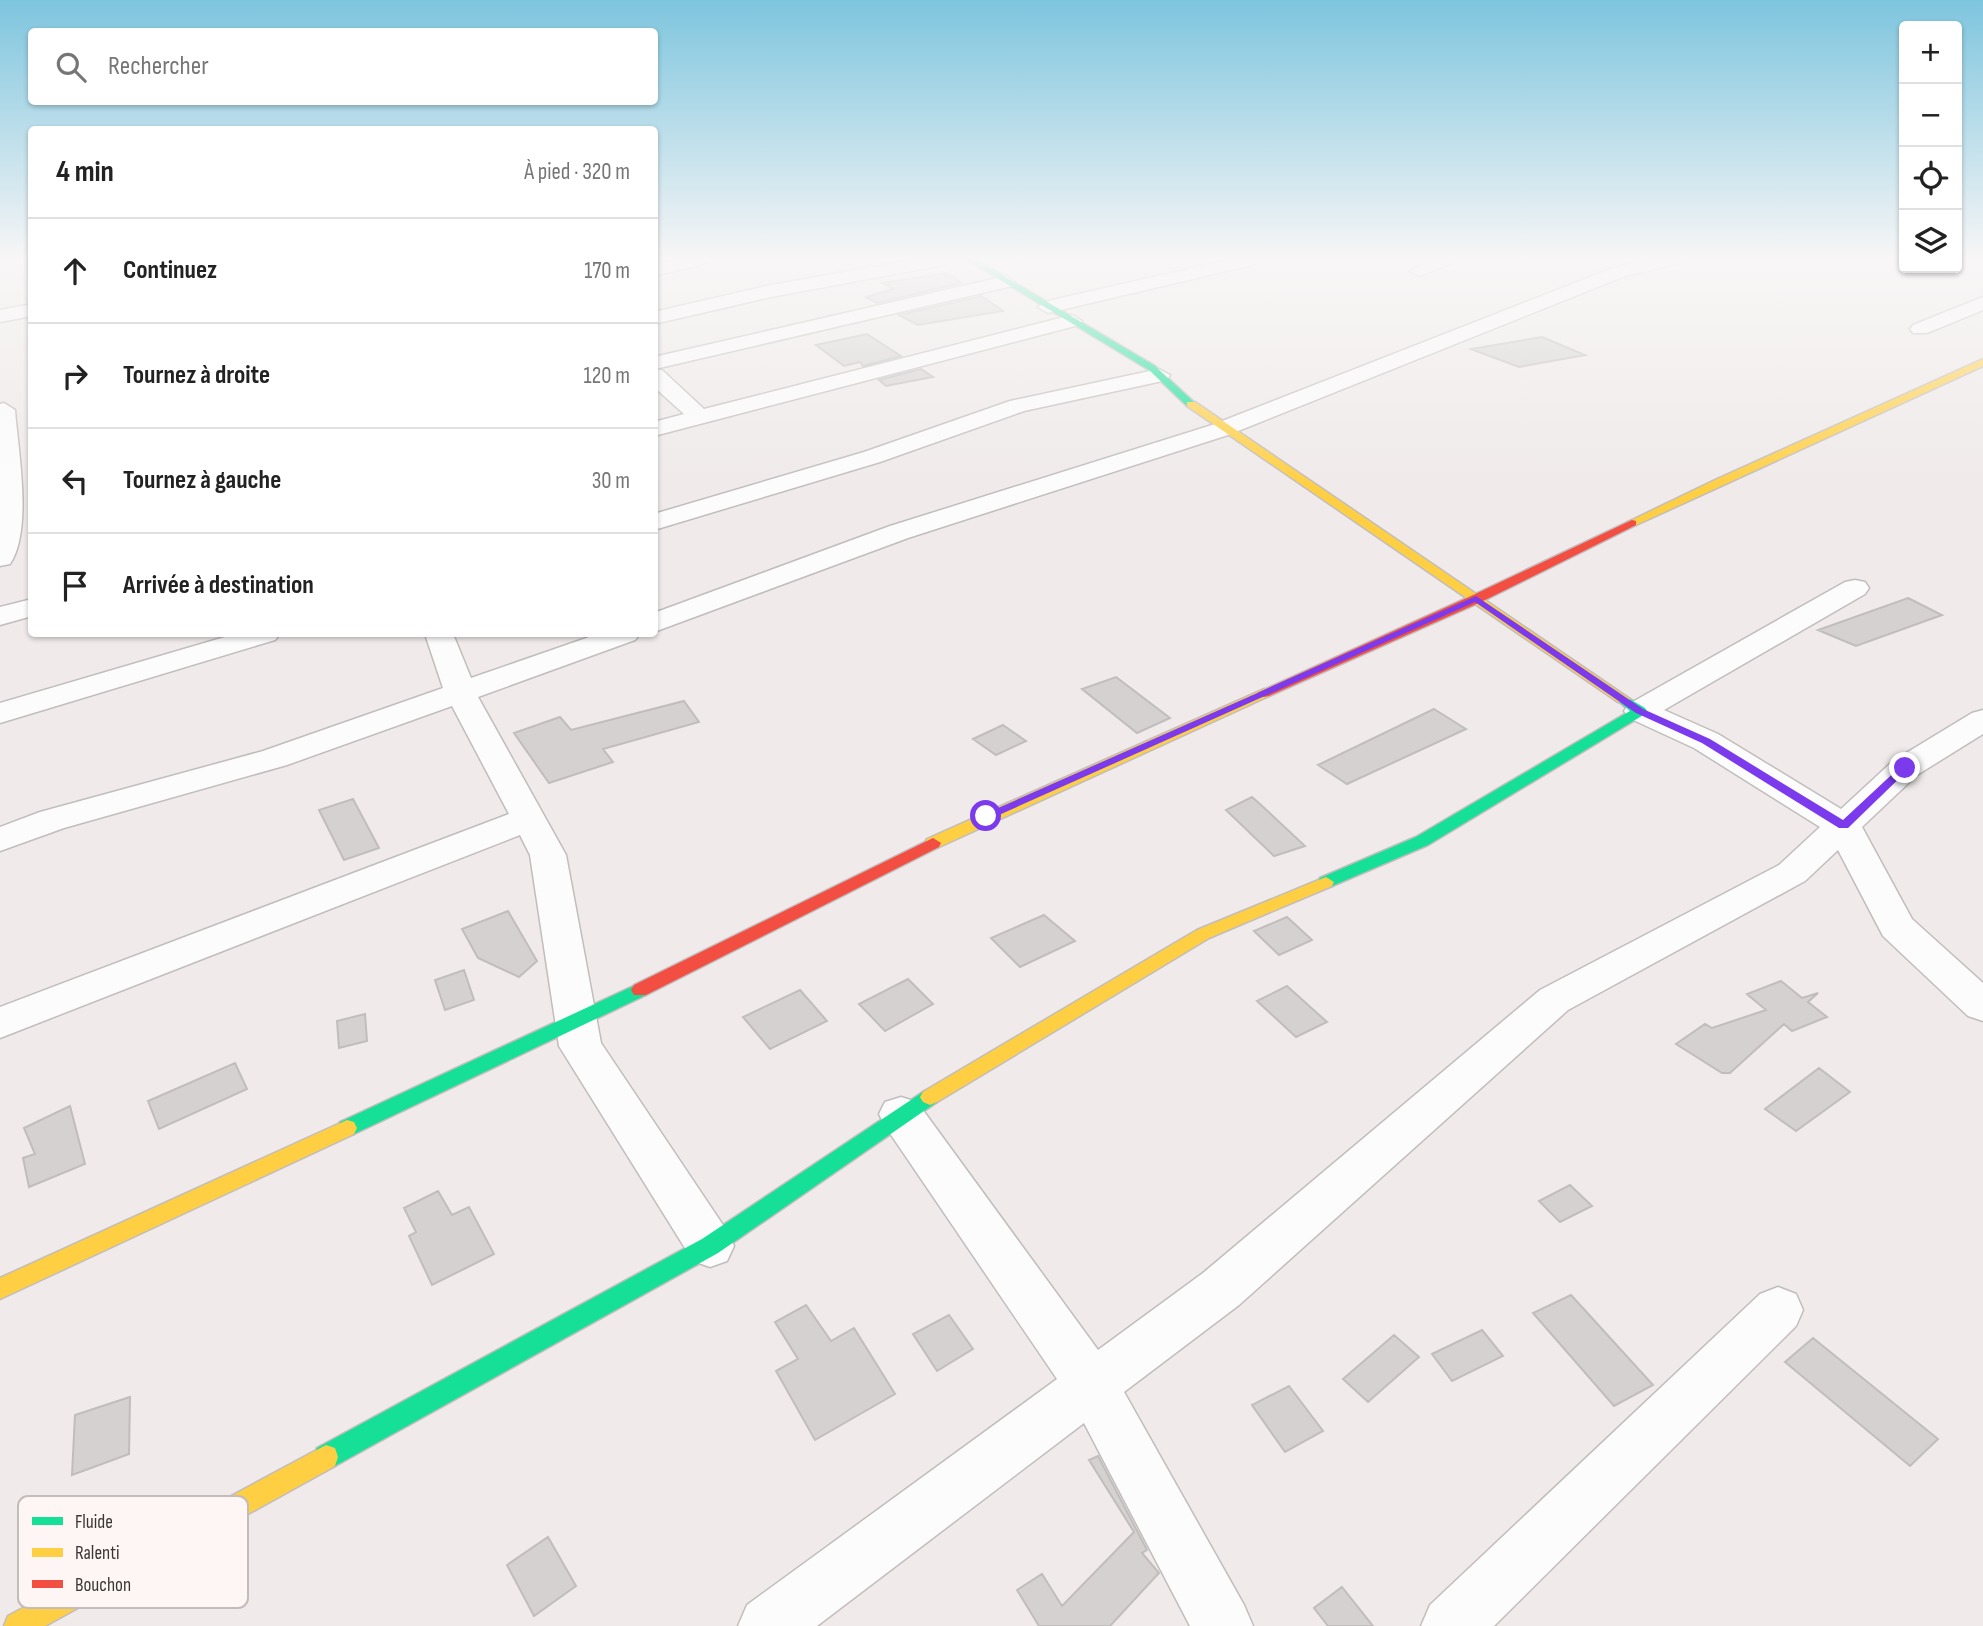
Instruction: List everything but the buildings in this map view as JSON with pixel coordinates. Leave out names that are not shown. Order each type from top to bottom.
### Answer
[{"type":"street","points":[[658,362],[769,336]]},
{"type":"street","points":[[658,428],[1015,336]]},
{"type":"street","points":[[1097,336],[1152,368],[1220,430],[1327,496],[1640,711],[1706,741],[1843,825],[1897,927],[1983,1006]]},
{"type":"street","points":[[658,621],[899,532],[1220,430],[1458,336]]},
{"type":"street","points":[[0,1289],[576,1021],[986,816],[1476,599],[1746,468],[1846,426],[1983,362]]},
{"type":"street","points":[[658,521],[872,457],[1018,406],[1159,375]]},
{"type":"street","points":[[658,379],[701,418]]},
{"type":"street","points":[[0,558],[20,519],[3,476],[2,411],[28,406]]},
{"type":"street","points":[[3,476],[28,470]]},
{"type":"street","points":[[248,1500],[710,1246],[901,1114],[1203,933],[1422,841],[1640,711],[1855,588]]},
{"type":"street","points":[[0,615],[28,608]]},
{"type":"street","points":[[0,713],[255,637]]},
{"type":"street","points":[[440,637],[461,694],[548,855],[580,1046],[710,1246]]},
{"type":"street","points":[[0,840],[52,820],[275,758],[617,637]]},
{"type":"street","points":[[768,1626],[1221,1289],[1554,1000],[1792,873],[1905,768],[1983,720]]},
{"type":"street","points":[[0,1023],[529,819]]},
{"type":"street","points":[[901,1114],[1092,1385],[1223,1626]]},
{"type":"street","points":[[1451,1626],[1778,1310]]},
{"type":"street","points":[[18,1626],[51,1608]]},
{"type":"traffic: fast","points":[[1098,336],[1152,368],[1191,404]]},
{"type":"traffic: fast","points":[[1326,882],[1422,841],[1640,711],[1623,699]]},
{"type":"traffic: fast","points":[[347,1128],[640,990]]},
{"type":"traffic: fast","points":[[326,1457],[710,1246],[930,1097]]},
{"type":"traffic: slow","points":[[1632,523],[1983,362]]},
{"type":"traffic: slow","points":[[1191,404],[1623,699]]},
{"type":"traffic: slow","points":[[933,843],[1264,693]]},
{"type":"traffic: slow","points":[[930,1097],[1203,934],[1326,882]]},
{"type":"traffic: slow","points":[[0,1289],[347,1128]]},
{"type":"traffic: slow","points":[[248,1500],[326,1457]]},
{"type":"traffic: slow","points":[[18,1626],[51,1608]]},
{"type":"traffic: jam","points":[[1264,693],[1476,599],[1632,523]]},
{"type":"traffic: jam","points":[[640,990],[933,843]]},
{"type":"route","points":[[986,816],[1476,599],[1640,711],[1706,741],[1843,825],[1905,768]]}]
